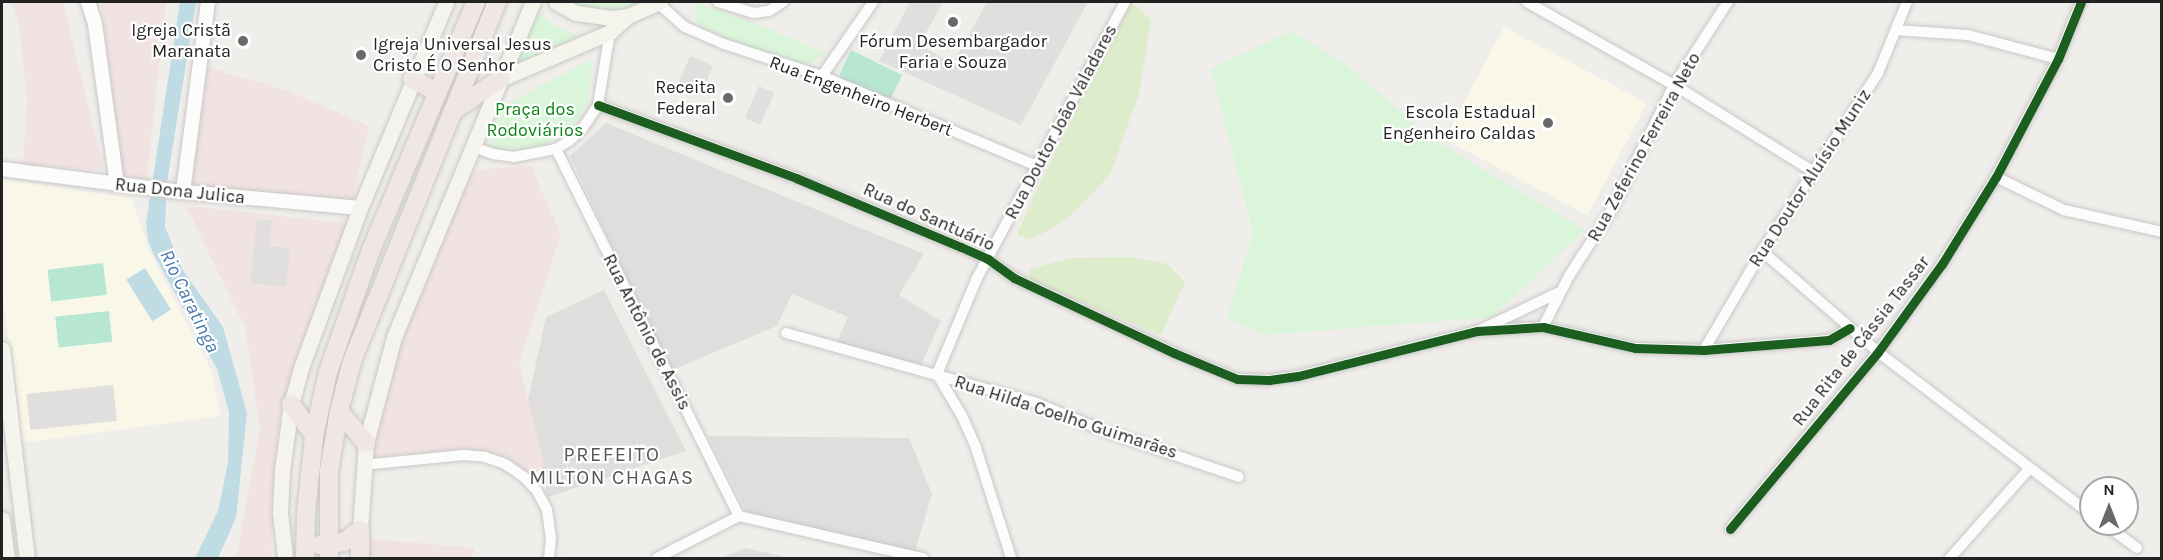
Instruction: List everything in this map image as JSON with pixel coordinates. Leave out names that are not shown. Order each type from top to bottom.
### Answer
[{"type":"highway","points":[[360,530],[329,551],[305,552],[314,436],[328,372],[347,311],[476,2]]},
{"type":"highway","points":[[329,551],[329,471],[339,411],[359,340],[497,2]]},
{"type":"highway","points":[[412,79],[438,92]]},
{"type":"highway","points":[[453,111],[500,79]]},
{"type":"highway","points":[[291,404],[314,436]]},
{"type":"highway","points":[[339,411],[366,443]]},
{"type":"highway","points":[[360,530],[360,558]]},
{"type":"main road","points":[[285,558],[280,512],[282,471],[291,404],[302,365],[360,208],[446,2]]},
{"type":"main road","points":[[360,530],[366,443],[394,337],[533,2]]},
{"type":"main road","points":[[556,2],[576,13],[597,18],[628,16]]},
{"type":"main road","points":[[500,79],[610,32],[628,16],[659,2]]},
{"type":"main road","points":[[2,349],[6,427],[27,558]]},
{"type":"main road","points":[[2,519],[7,558]]},
{"type":"street","points":[[88,2],[95,24],[117,184]]},
{"type":"street","points":[[178,192],[208,2]]},
{"type":"street","name":"Rua Engenheiro Herbert","points":[[659,2],[685,27],[714,40],[822,76],[1037,166]]},
{"type":"street","points":[[718,2],[754,13],[769,11],[783,2]]},
{"type":"street","points":[[822,76],[873,2]]},
{"type":"street","name":"Rua Doutor João Valadares","points":[[937,374],[977,278],[1125,2]]},
{"type":"street","points":[[1527,2],[1674,85],[1814,172]]},
{"type":"street","name":"Rua Zeferino Ferreira Neto","points":[[1543,327],[1560,292],[1612,209],[1674,85],[1728,2]]},
{"type":"street","name":"Rua Doutor Aluísio Muniz","points":[[1704,350],[1762,251],[1878,73],[1907,2]]},
{"type":"street","name":"Rua Rita de Cássia Tassar","points":[[1730,529],[1878,352],[1942,264],[1996,177],[2058,59],[2081,2]]},
{"type":"street","points":[[1896,30],[1968,34],[2058,59]]},
{"type":"street","points":[[473,147],[493,154],[514,157],[556,148],[582,129],[598,105],[610,32]]},
{"type":"street","name":"Rua do Santuário","points":[[598,105],[796,178],[988,259],[1014,278],[1174,353],[1237,379],[1269,380],[1298,376],[1477,331]]},
{"type":"street","name":"Rua Antônio de Assis","points":[[556,148],[739,516]]},
{"type":"street","name":"Rua Dona Julica","points":[[2,169],[131,187],[360,208]]},
{"type":"street","points":[[1996,177],[2064,210],[2162,232]]},
{"type":"street","points":[[1762,251],[1827,304],[1878,352],[2079,505]]},
{"type":"street","points":[[1477,331],[1560,292]]},
{"type":"street","points":[[1477,331],[1543,327],[1635,348],[1704,350],[1829,340],[1850,328]]},
{"type":"street","name":"Rua Hilda Coelho Guimarães","points":[[786,333],[1036,403],[1107,432],[1239,477]]},
{"type":"street","points":[[937,374],[962,416],[976,448],[1011,558]]},
{"type":"street","points":[[363,465],[464,455],[505,464],[523,476],[537,491],[547,510],[551,537],[549,558]]},
{"type":"street","points":[[1950,558],[2029,469]]},
{"type":"street","points":[[657,558],[739,516],[923,558]]},
{"type":"street","points":[[2121,536],[2137,548]]},
{"type":"shaded area","points":[[12,2],[63,2],[104,170],[23,165],[27,99],[18,20]]},
{"type":"shaded area","points":[[101,2],[166,2],[147,178],[123,179]]},
{"type":"shaded area","points":[[910,2],[943,2],[919,45],[953,63],[987,2],[1088,2],[1021,125],[879,61]]},
{"type":"shaded area","name":"Escola Estadual Engenheiro Caldas","points":[[1504,27],[1647,103],[1587,215],[1444,139]]},
{"type":"shaded area","points":[[690,56],[713,66],[700,97],[677,87]]},
{"type":"shaded area","points":[[204,66],[288,91],[369,126],[352,205],[189,184]]},
{"type":"shaded area","points":[[759,86],[775,93],[760,125],[745,118]]},
{"type":"shaded area","points":[[606,123],[924,254],[899,295],[941,321],[917,374],[834,348],[848,317],[792,294],[777,326],[670,371],[570,156]]},
{"type":"shaded area","points":[[531,166],[561,234],[519,363],[544,464],[532,476],[502,455],[476,450],[367,457],[403,334],[467,174],[494,168]]},
{"type":"shaded area","points":[[2,179],[131,198],[150,252],[212,372],[221,416],[21,443],[2,291]]},
{"type":"shaded area","points":[[186,206],[348,223],[281,408],[275,458],[271,558],[236,558],[260,428],[245,328]]},
{"type":"shaded area","points":[[257,219],[272,220],[269,246],[290,248],[286,287],[250,283]]},
{"type":"shaded area","points":[[604,290],[686,451],[548,497],[528,400],[546,317]]},
{"type":"shaded area","points":[[113,385],[117,421],[30,430],[26,394]]},
{"type":"shaded area","points":[[708,436],[909,438],[932,494],[913,558],[749,516]]},
{"type":"shaded area","points":[[361,538],[475,548],[472,558],[359,558]]},
{"type":"shaded area","points":[[745,548],[791,558],[721,558]]},
{"type":"green space","points":[[550,2],[647,2],[627,14]]},
{"type":"green space","points":[[696,2],[826,53],[801,70],[702,33],[697,22]]},
{"type":"green space","points":[[1131,2],[1151,20],[1139,94],[1110,175],[1066,220],[1030,240],[1017,235],[1032,200]]},
{"type":"green space","name":"Praça dos Rodoviários","points":[[536,11],[554,25],[587,40],[511,75]]},
{"type":"green space","points":[[1291,31],[1348,66],[1432,139],[1585,230],[1492,317],[1265,335],[1227,318],[1253,233],[1211,69]]},
{"type":"green space","points":[[851,50],[902,75],[885,111],[843,91],[840,74]]},
{"type":"green space","name":"Praça dos Rodoviários","points":[[592,59],[589,97],[585,111],[572,126],[547,145],[535,150],[508,152],[488,147],[503,106]]},
{"type":"green space","points":[[1130,257],[1167,264],[1185,282],[1161,335],[1029,280],[1030,269],[1071,258]]},
{"type":"green space","points":[[103,263],[107,295],[51,302],[47,270]]},
{"type":"green space","points":[[109,311],[112,342],[59,347],[55,317]]},
{"type":"water","name":"Rio Caratinga","points":[[180,2],[196,2],[167,182],[165,227],[182,269],[223,327],[247,413],[236,518],[218,558],[195,558],[218,511],[228,463],[229,412],[217,369],[154,255],[148,240],[146,223]]},
{"type":"water","points":[[145,268],[171,310],[152,321],[126,280]]},
{"type":"cycle path","points":[[1730,529],[1878,352],[1942,264],[1996,177],[2058,59],[2081,2]]},
{"type":"cycle path","points":[[598,105],[796,178],[961,247],[988,259],[1014,278],[1174,353],[1237,379],[1269,380],[1298,376],[1477,331],[1543,327],[1635,348],[1704,350],[1829,340],[1850,328]]},
{"type":"place","name":"Fórum Desembargador Faria e Souza","points":[[953,22]]},
{"type":"place","name":"Igreja Cristã Maranata","points":[[243,41]]},
{"type":"place","name":"Igreja Universal Jesus Cristo É O Senhor","points":[[361,55]]},
{"type":"place","name":"Receita Federal","points":[[728,98]]},
{"type":"place","name":"Escola Estadual Engenheiro Caldas","points":[[1548,123]]},
{"type":"district","name":"PREFEITO MILTON CHAGAS","points":[[612,466]]}]
